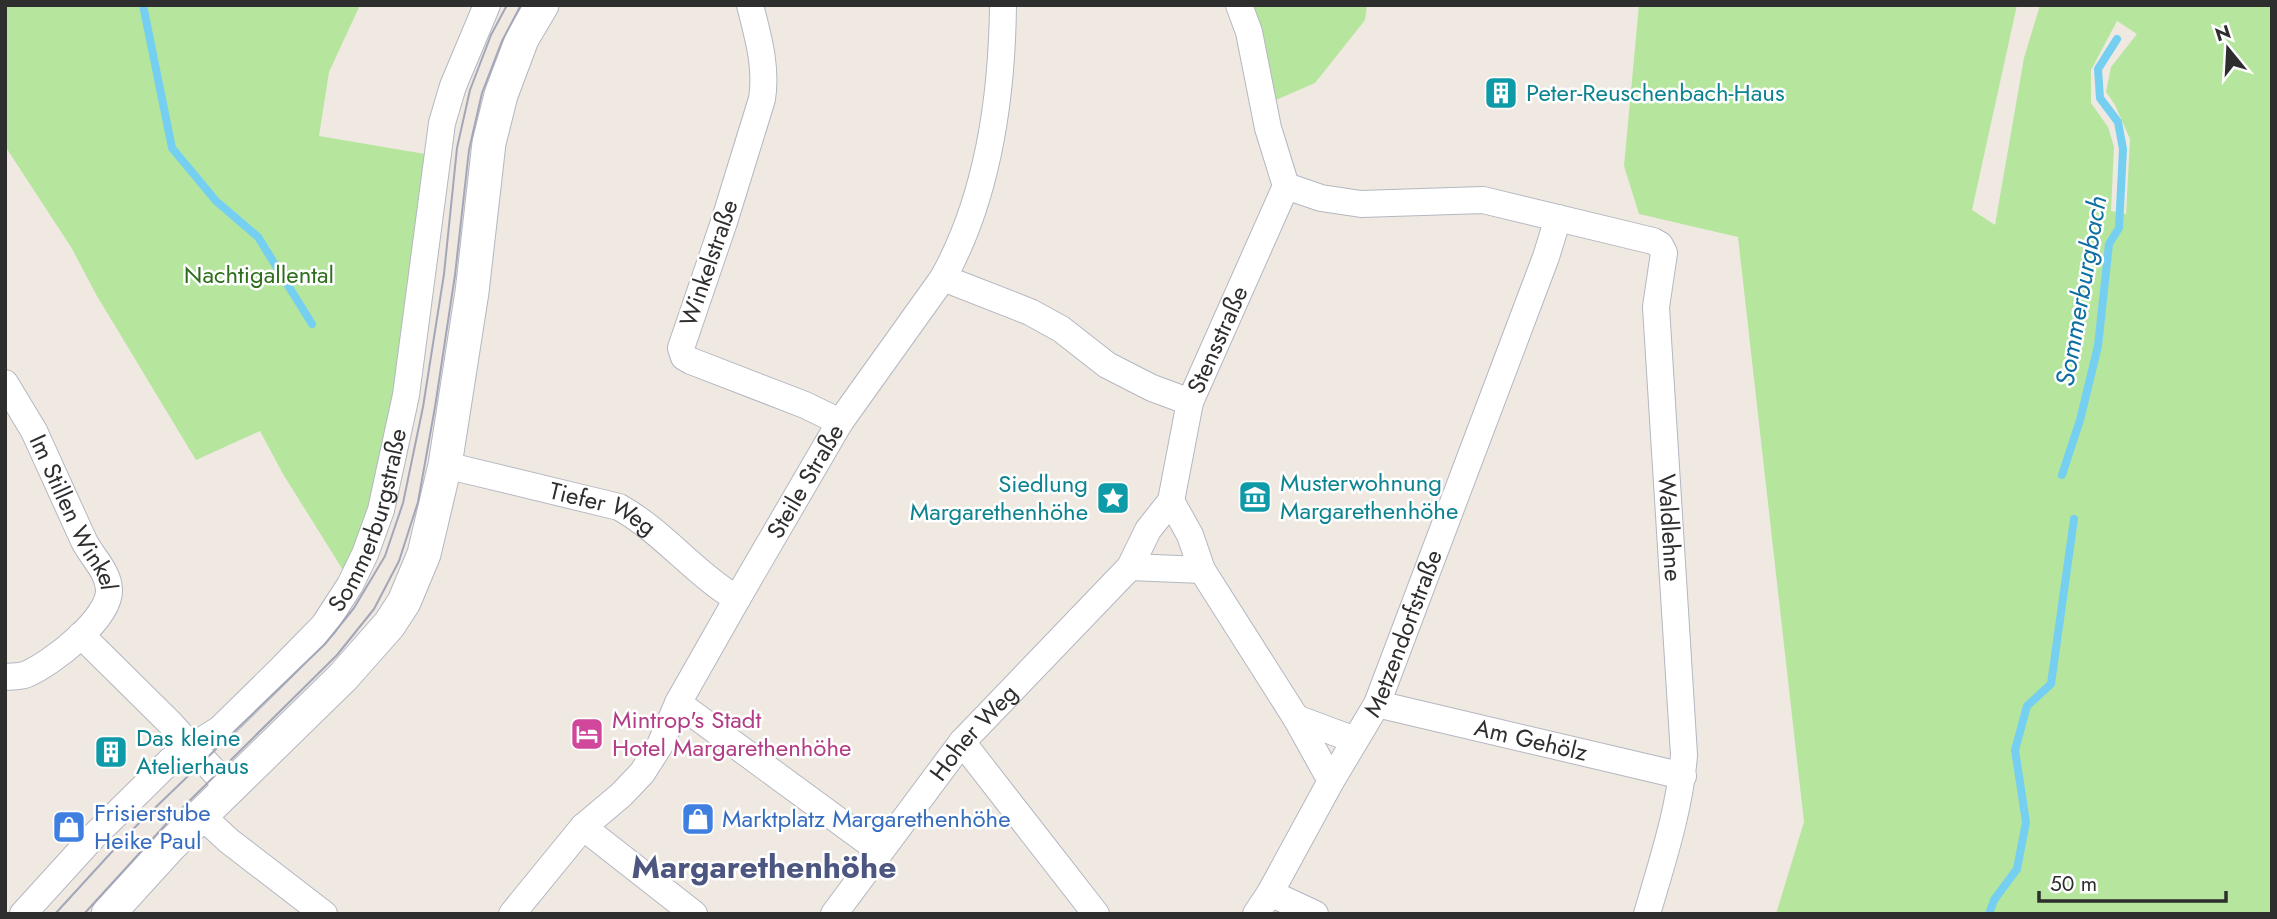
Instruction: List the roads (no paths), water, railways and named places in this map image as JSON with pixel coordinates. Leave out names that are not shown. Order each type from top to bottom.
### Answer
[{"type":"street","name":"Sommerburgstraße","points":[[23,914],[103,827],[171,760],[220,729],[324,625],[351,585],[381,510],[406,395],[442,123],[453,86],[487,5]]},
{"type":"street","points":[[108,914],[202,816],[344,677],[389,625],[404,602],[426,544],[445,465],[472,292],[489,143],[501,95],[522,39],[542,5]]},
{"type":"street","name":"Winkelstraße","points":[[750,5],[763,56],[765,79],[762,99],[681,348],[684,356],[691,361],[805,405],[840,422]]},
{"type":"street","name":"Steile Straße","points":[[512,914],[583,827],[642,773],[660,745],[678,703],[737,598],[840,422],[943,278],[957,253],[981,180],[995,112],[1003,44],[1003,5]]},
{"type":"street","points":[[1239,5],[1249,32],[1268,128],[1286,186],[1321,198],[1361,204],[1483,200],[1558,218]]},
{"type":"street","name":"Stensstraße","points":[[1129,567],[1148,530],[1171,501],[1190,402],[1286,186]]},
{"type":"street","name":"Metzendorfstraße","points":[[1263,904],[1377,704],[1542,270],[1558,218]]},
{"type":"street","name":"Waldlehne","points":[[1558,218],[1653,241],[1660,245],[1664,253],[1656,307],[1684,755],[1683,776],[1647,914]]},
{"type":"street","points":[[943,278],[1030,312],[1061,329],[1107,365],[1152,388],[1190,402]]},
{"type":"street","name":"Im Stillen Winkel","points":[[5,383],[34,431],[84,541],[108,581],[110,592],[106,605],[81,635],[52,660],[25,676],[5,677]]},
{"type":"street","name":"Tiefer Weg","points":[[445,465],[619,507],[635,516],[718,588],[737,598]]},
{"type":"street","points":[[1171,501],[1190,535],[1202,570],[1296,718],[1331,781]]},
{"type":"street","points":[[1129,567],[1202,570]]},
{"type":"street","name":"Hoher Weg","points":[[834,914],[962,742],[1129,567]]},
{"type":"street","points":[[81,635],[230,789]]},
{"type":"street","points":[[678,703],[880,851]]},
{"type":"street","name":"Am Gehölz","points":[[1377,704],[1683,776]]},
{"type":"street","points":[[1296,718],[1355,740]]},
{"type":"street","points":[[962,742],[1096,914]]},
{"type":"street","points":[[202,816],[229,841],[324,914]]},
{"type":"street","points":[[583,827],[694,914]]},
{"type":"street","points":[[1263,904],[1315,914]]},
{"type":"waterway","points":[[143,5],[172,148],[216,201],[258,237],[312,324]]},
{"type":"waterway","name":"Sommerburgbach","points":[[2062,475],[2080,420],[2098,346],[2109,244],[2119,228],[2123,149],[2118,122],[2100,98],[2098,69],[2117,39]]},
{"type":"waterway","name":"Sommerburgbach","points":[[1989,914],[1994,900],[2017,869],[2026,822],[2015,750],[2027,706],[2051,684],[2074,519]]},
{"type":"tram line","points":[[55,914],[130,832],[325,644],[354,608],[385,556],[403,503],[423,407],[444,274],[457,148],[470,90],[491,35],[507,5]]},
{"type":"tram line","points":[[84,914],[167,823],[337,655],[374,609],[399,561],[418,502],[435,407],[455,275],[469,150],[482,93],[502,41],[521,5]]},
{"type":"place","name":"Peter-Reuschenbach-Haus","points":[[1501,93]]},
{"type":"place","name":"Musterwohnung Margarethenhöhe","points":[[1255,497]]},
{"type":"place","name":"Siedlung Margarethenhöhe","points":[[1113,498]]},
{"type":"place","name":"Mintrop's Stadt Hotel Margarethenhöhe","points":[[587,734]]},
{"type":"place","name":"Das kleine Atelierhaus","points":[[111,752]]},
{"type":"place","name":"Marktplatz Margarethenhöhe","points":[[698,819]]},
{"type":"place","name":"Frisierstube Heike Paul","points":[[69,827]]},
{"type":"district","name":"Margarethenhöhe","points":[[764,867]]},
{"type":"park label","name":"Nachtigallental","points":[[259,275]]}]
